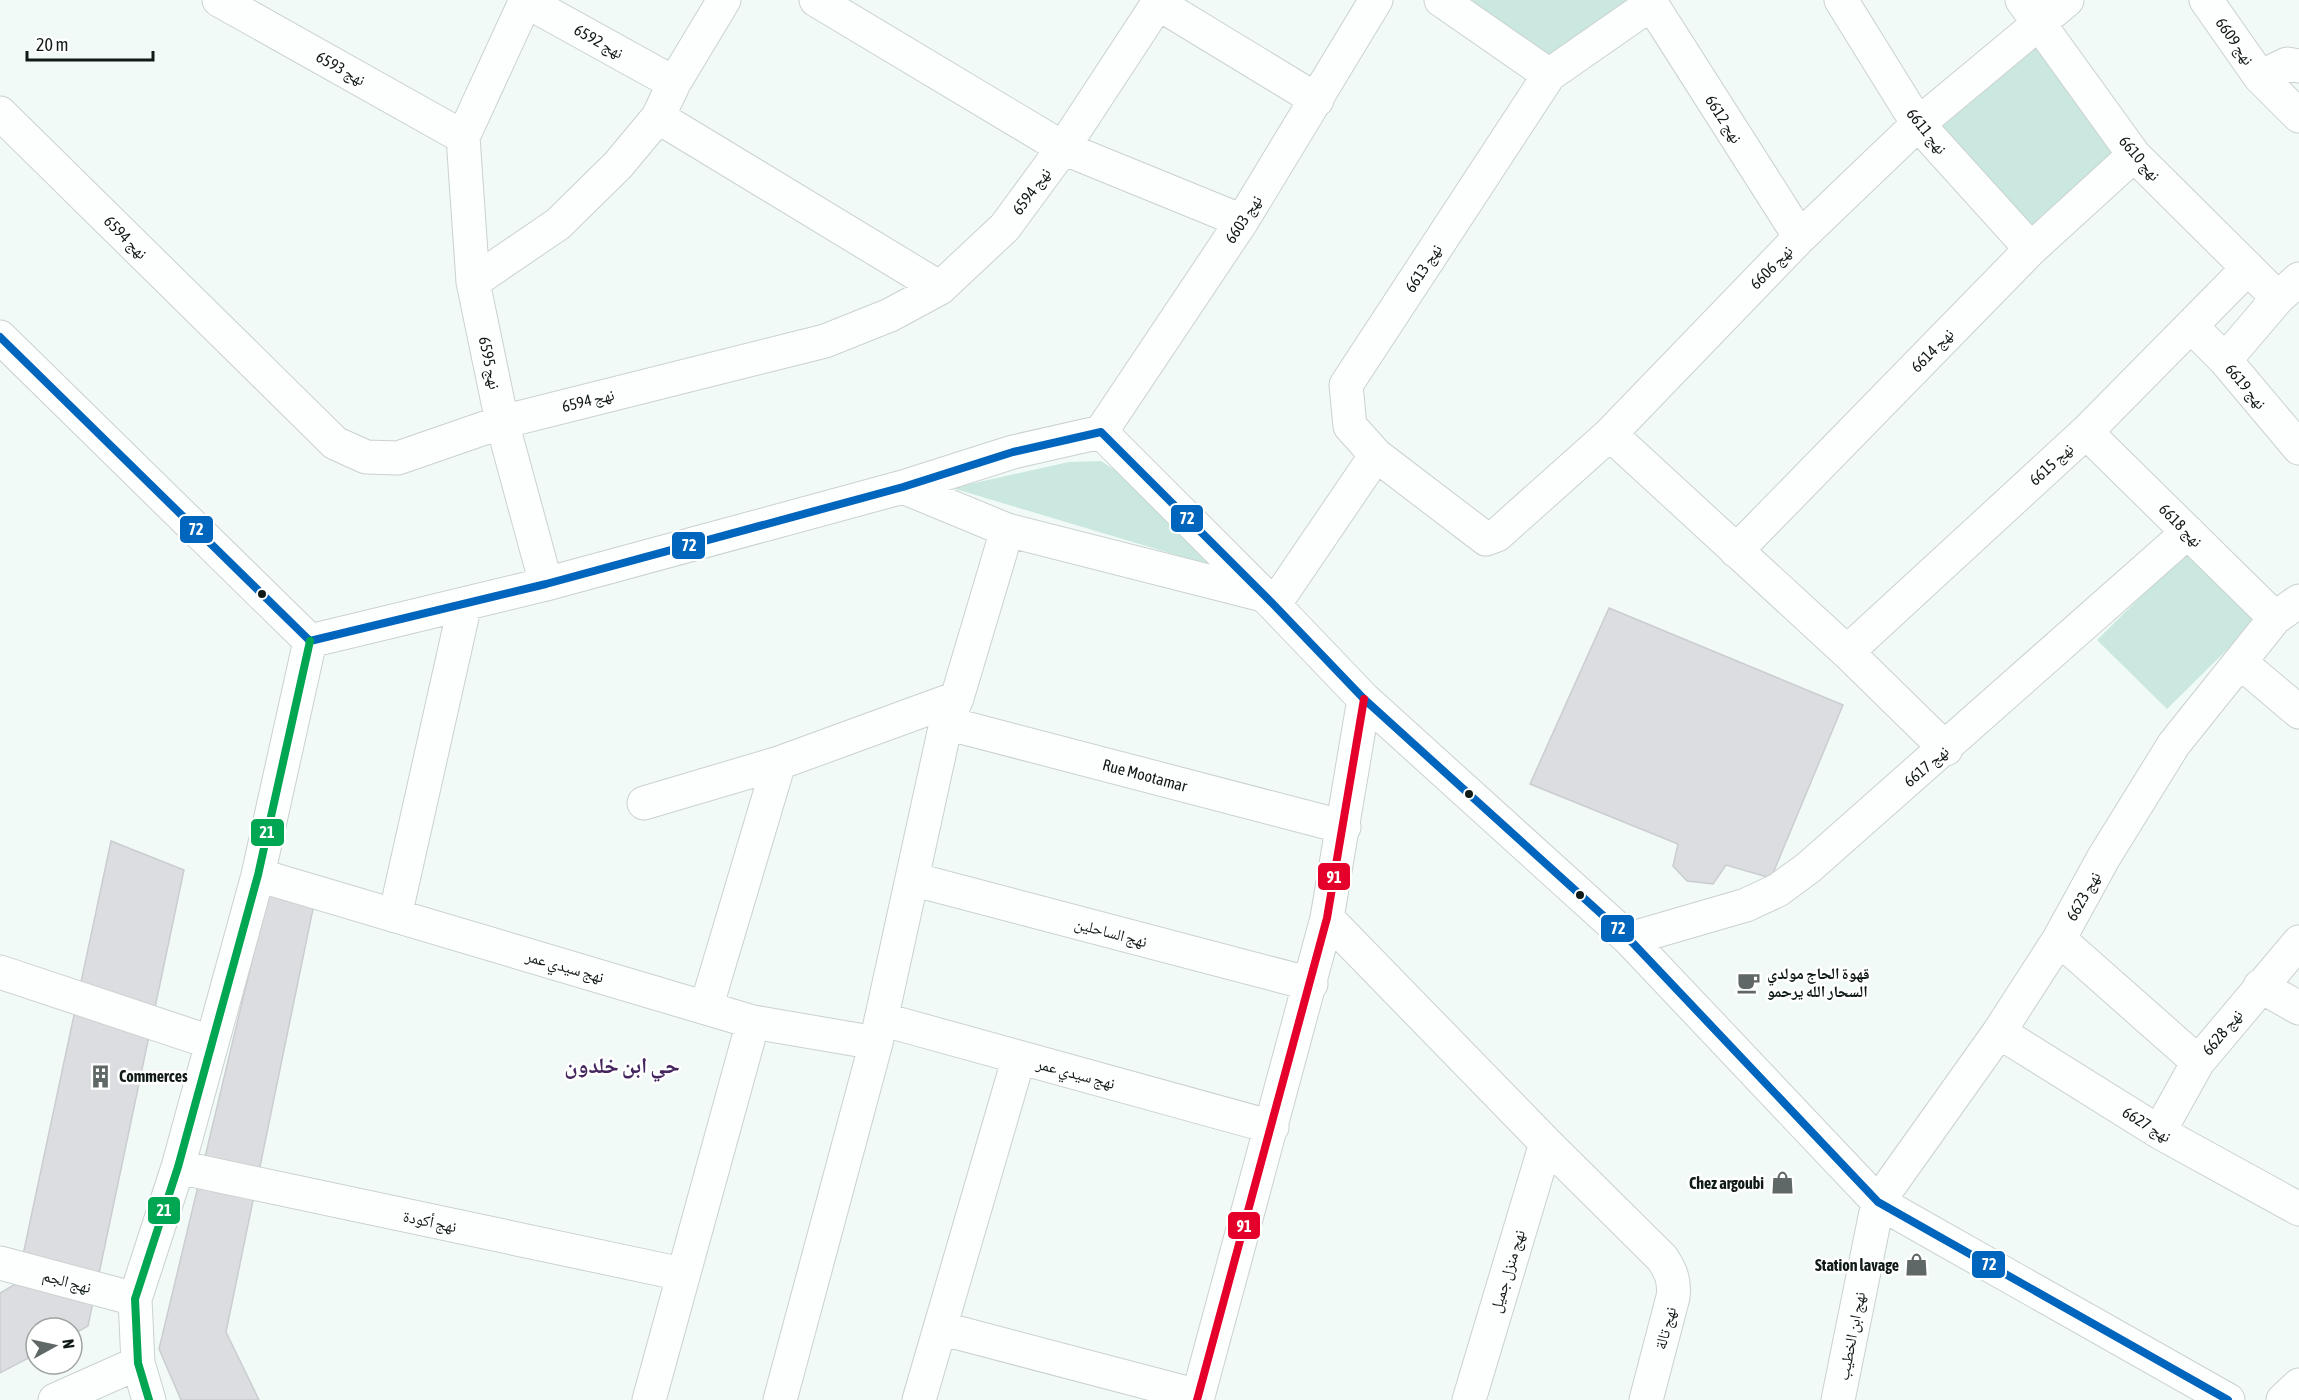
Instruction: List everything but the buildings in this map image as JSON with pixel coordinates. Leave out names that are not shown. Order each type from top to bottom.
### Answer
[{"type":"street","name":"نهج 6593","points":[[219,0],[463,137]]},
{"type":"street","points":[[463,137],[526,0]]},
{"type":"street","name":"نهج 6592","points":[[526,0],[674,83]]},
{"type":"street","points":[[473,282],[558,224],[618,165],[658,117],[674,83],[724,0]]},
{"type":"street","name":"نهج 6603","points":[[1101,432],[1242,221],[1376,0]]},
{"type":"street","points":[[1441,0],[1549,75]]},
{"type":"street","name":"نهج 6611","points":[[1840,0],[1918,124],[2031,249]]},
{"type":"street","name":"نهج 6606","points":[[1483,537],[1497,535],[1610,434],[1800,237],[1918,124],[2030,11],[2067,0]]},
{"type":"street","name":"نهج 6609","points":[[2206,0],[2286,66],[2299,116]]},
{"type":"street","points":[[821,1],[1063,148],[1242,221]]},
{"type":"street","points":[[1159,2],[1317,100]]},
{"type":"street","name":"نهج 6594","points":[[0,113],[335,443],[366,457],[398,458],[502,422],[825,341],[890,315],[940,288],[1005,227],[1063,148],[1159,2]]},
{"type":"street","name":"نهج 6613","points":[[1483,537],[1377,455],[1350,426],[1346,385],[1549,75],[1650,2]]},
{"type":"street","name":"نهج 6612","points":[[1650,2],[1800,237]]},
{"type":"street","name":"نهج 6610","points":[[2030,11],[2134,155],[2248,268],[2289,289]]},
{"type":"street","points":[[658,117],[940,288]]},
{"type":"street","name":"نهج 6595","points":[[463,137],[473,282],[502,422],[546,584]]},
{"type":"street","name":"نهج 6614","points":[[1736,551],[2031,249],[2134,155]]},
{"type":"street","name":"نهج 6615","points":[[1847,652],[2086,432],[2248,268]]},
{"type":"street","points":[[2225,360],[2289,289]]},
{"type":"street","name":"نهج 6619","points":[[2191,326],[2225,360],[2299,448]]},
{"type":"street","points":[[0,337],[310,641]]},
{"type":"street","points":[[310,641],[546,584],[903,487],[1013,452],[1101,432],[1364,699],[1629,939],[1878,1202],[2228,1400]]},
{"type":"street","name":"نهج 6618","points":[[2086,432],[2188,532],[2287,609]]},
{"type":"street","points":[[1610,434],[1847,652],[1946,749]]},
{"type":"street","points":[[1269,600],[1377,455]]},
{"type":"street","points":[[903,487],[1007,530],[1269,600]]},
{"type":"street","points":[[780,1400],[878,1031],[952,710],[1007,530]]},
{"type":"street","name":"نهج 6617","points":[[1629,939],[1746,905],[1778,890],[1808,868],[1946,749],[2188,532]]},
{"type":"street","points":[[395,916],[465,604]]},
{"type":"street","name":"نهج 6623","points":[[1878,1202],[1999,1032],[2059,939],[2104,857],[2174,744],[2240,662],[2287,609]]},
{"type":"street","points":[[149,1400],[138,1363],[135,1299],[178,1167],[210,1042],[258,875],[310,641]]},
{"type":"street","points":[[2240,662],[2299,712]]},
{"type":"street","points":[[940,1328],[1198,1398],[1327,918],[1364,699]]},
{"type":"street","points":[[644,803],[952,710]]},
{"type":"street","name":"Rue Mootamar","points":[[952,710],[1344,827]]},
{"type":"street","points":[[706,1008],[779,763]]},
{"type":"street","name":"نهج سيدي عمر","points":[[258,875],[753,1022],[878,1031],[1019,1058],[1272,1127]]},
{"type":"street","name":"نهج الساحلين","points":[[912,879],[1311,984]]},
{"type":"street","points":[[1327,918],[1546,1143]]},
{"type":"street","points":[[2059,939],[2198,1062]]},
{"type":"street","name":"نهج 6628","points":[[2159,1132],[2198,1062],[2299,942]]},
{"type":"street","points":[[0,972],[210,1042]]},
{"type":"street","points":[[2260,986],[2299,1008]]},
{"type":"street","points":[[649,1400],[753,1022]]},
{"type":"street","name":"نهج 6627","points":[[1999,1032],[2159,1132],[2299,1209]]},
{"type":"street","points":[[919,1400],[1019,1058]]},
{"type":"street","name":"نهج تالة","points":[[1546,1143],[1662,1258],[1671,1271],[1673,1297],[1646,1400]]},
{"type":"street","name":"نهج منزل جميل","points":[[1468,1400],[1546,1143]]},
{"type":"street","name":"نهج أكودة","points":[[178,1167],[682,1274]]},
{"type":"street","name":"نهج ابن الخطيب","points":[[1839,1400],[1878,1202]]},
{"type":"street","name":"نهج الجم","points":[[0,1263],[135,1299]]},
{"type":"street","points":[[55,1400],[138,1363]]},
{"type":"street","points":[[2283,1400],[2299,1385]]},
{"type":"green space","points":[[1443,0],[1636,0],[1553,92]]},
{"type":"green space","points":[[2035,42],[2116,154],[2035,235],[1936,127]]},
{"type":"green space","points":[[1101,461],[1135,483],[1223,569],[952,488],[1069,462]]},
{"type":"green space","points":[[2190,548],[2263,614],[2167,709],[2097,640]]},
{"type":"transit line","name":"72","points":[[0,337],[310,641],[546,584],[903,487],[1013,452],[1101,432],[1274,605],[1364,699],[1629,939],[1878,1202],[2228,1400]]},
{"type":"transit line","name":"21","points":[[149,1400],[138,1363],[135,1299],[178,1167],[258,875],[310,641]]},
{"type":"transit line","name":"91","points":[[1197,1400],[1327,918],[1364,699]]},
{"type":"place","name":"قهوة الحاج مولدي السحار الله يرحمو","points":[[1749,982]]},
{"type":"place","name":"Commerces","points":[[101,1076]]},
{"type":"place","name":"Chez argoubi","points":[[1782,1183]]},
{"type":"place","name":"Station lavage","points":[[1917,1265]]},
{"type":"district","name":"حي ابن خلدون","points":[[622,1065]]}]
